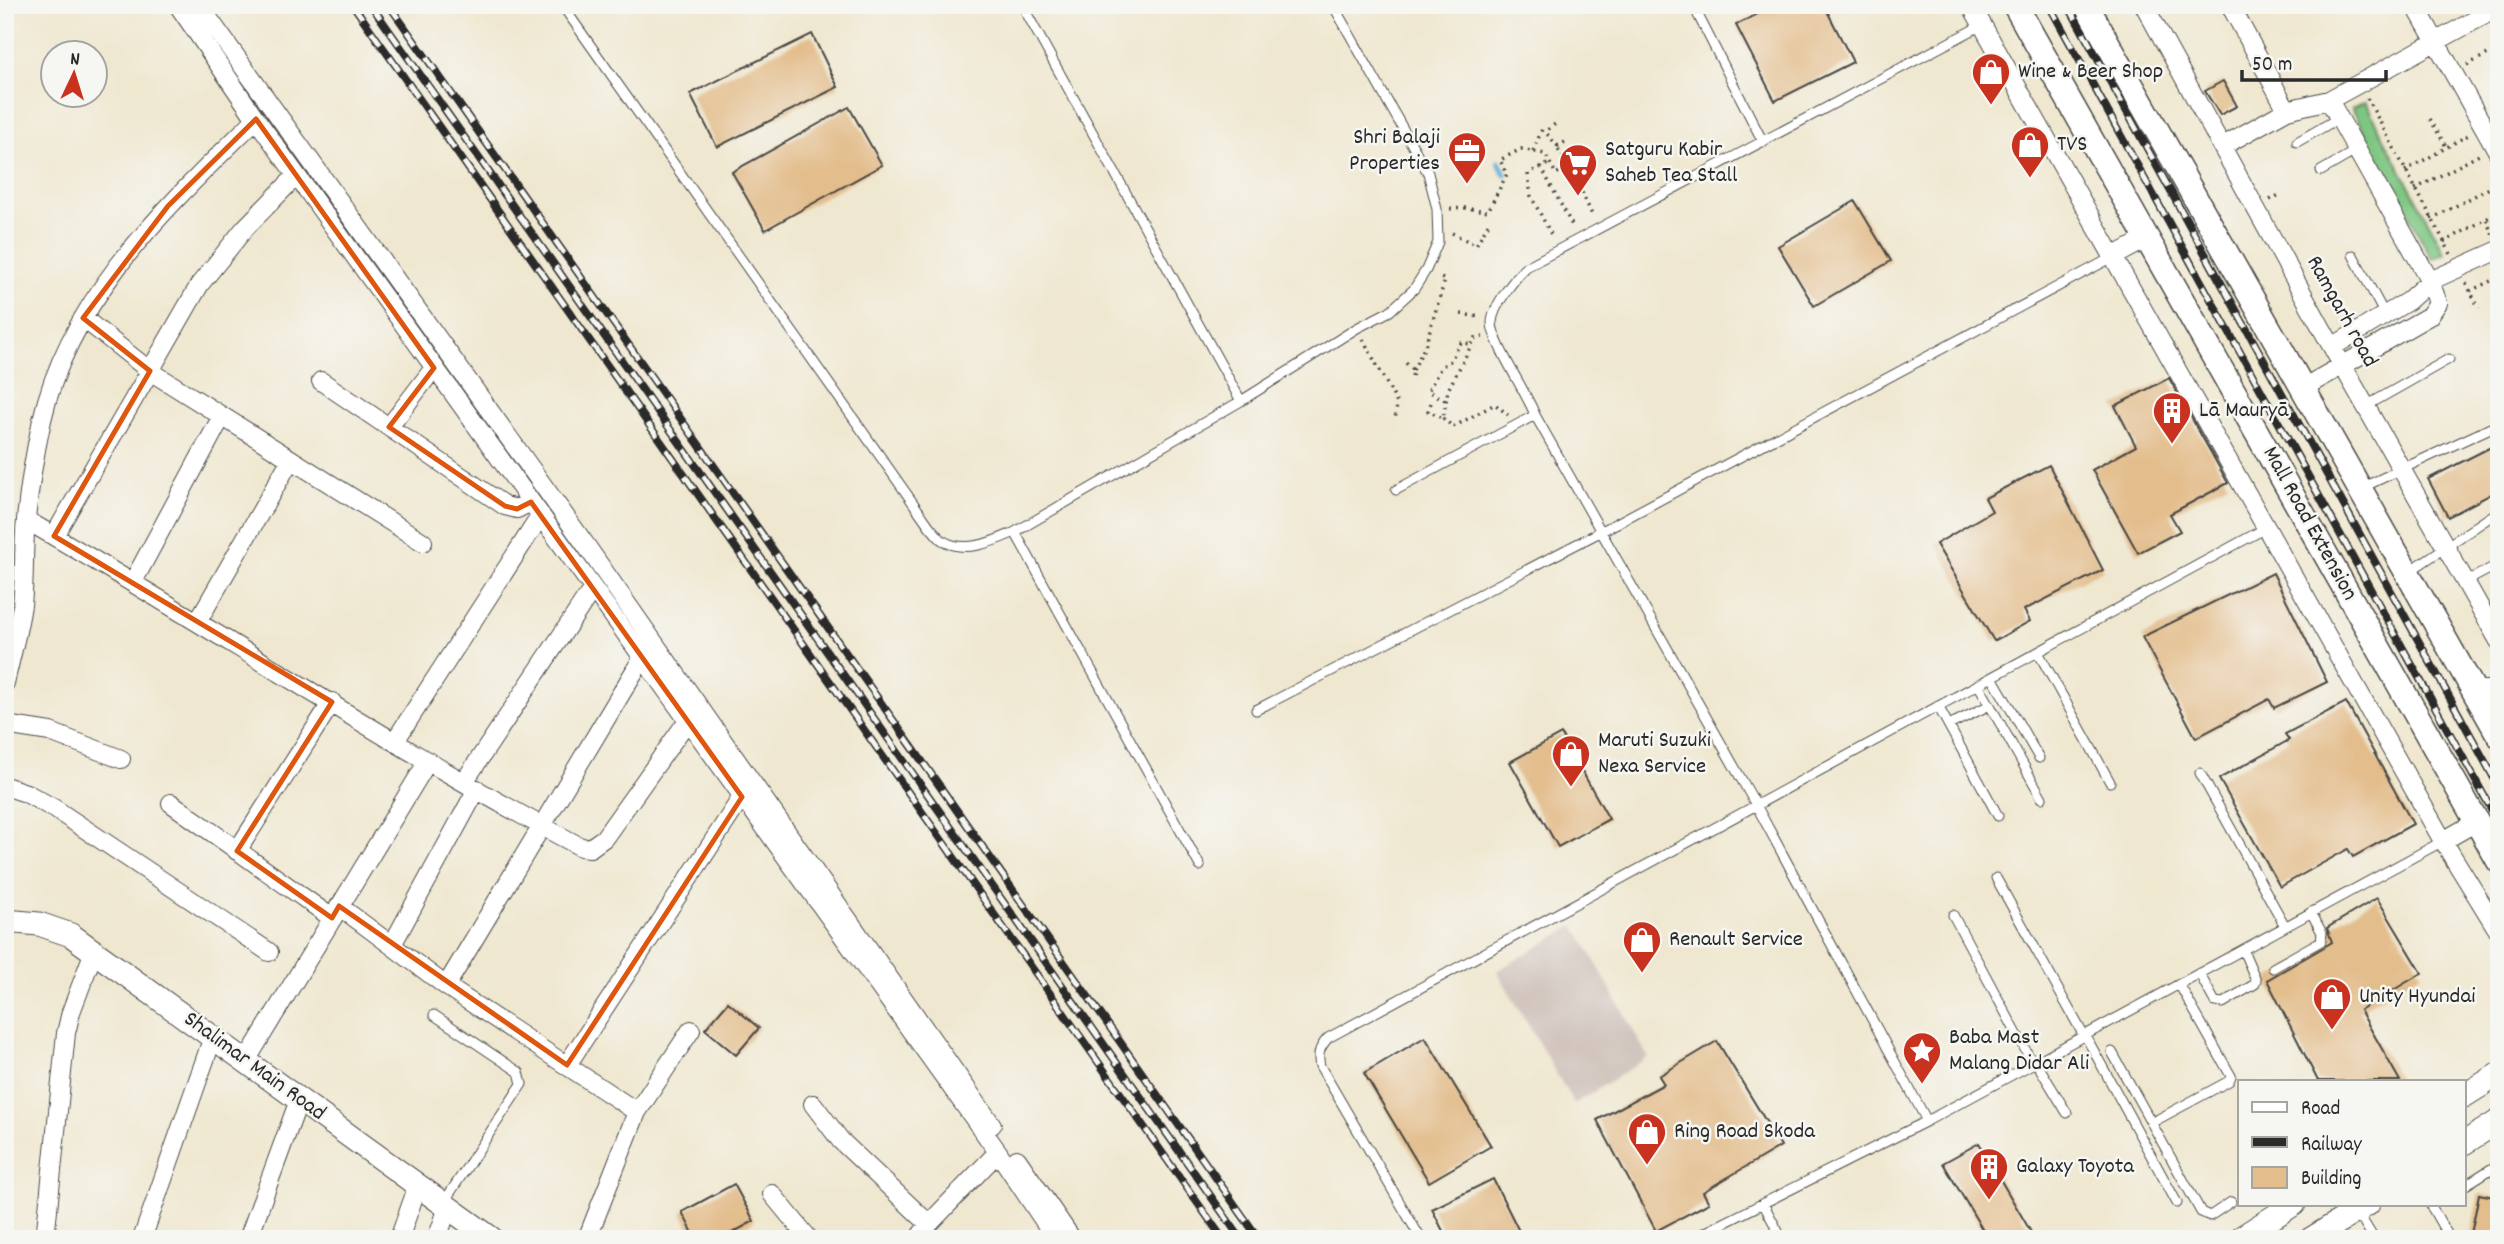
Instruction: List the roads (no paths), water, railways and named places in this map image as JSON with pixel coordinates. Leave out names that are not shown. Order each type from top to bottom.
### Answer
[{"type":"main road","name":"Mall Road Extension","points":[[2015,5],[2499,861]]},
{"type":"main road","points":[[2087,5],[2499,735]]},
{"type":"street","points":[[178,5],[296,176],[998,1152],[1056,1239]]},
{"type":"street","points":[[199,5],[585,544],[1072,1239]]},
{"type":"street","points":[[1970,5],[2443,841],[2499,932]]},
{"type":"street","points":[[2230,5],[2287,110]]},
{"type":"street","points":[[2415,5],[2497,150]]},
{"type":"street","points":[[2438,48],[2499,7]]},
{"type":"street","name":"Ramgarh road","points":[[2151,8],[2332,347],[2499,640]]},
{"type":"street","points":[[2223,146],[2287,110],[2329,100],[2359,83],[2499,20]]},
{"type":"street","points":[[2303,388],[2429,316],[2438,303],[2430,281],[2329,100]]},
{"type":"street","points":[[5,683],[22,605],[26,520],[42,419],[54,380],[83,318],[112,275],[159,216],[256,119]]},
{"type":"street","points":[[54,536],[208,274],[245,228],[296,176]]},
{"type":"street","points":[[2113,257],[2148,238]]},
{"type":"street","points":[[2332,347],[2416,296],[2430,281],[2499,250]]},
{"type":"street","points":[[83,318],[150,372],[423,542]]},
{"type":"street","points":[[389,427],[434,368]]},
{"type":"street","points":[[321,381],[505,506],[536,509]]},
{"type":"street","points":[[133,582],[222,416]]},
{"type":"street","points":[[198,621],[291,459]]},
{"type":"street","points":[[395,741],[536,509]]},
{"type":"street","points":[[26,520],[470,786],[581,847],[590,848],[599,844],[688,720]]},
{"type":"street","points":[[392,945],[470,786],[593,588]]},
{"type":"street","points":[[446,986],[643,657]]},
{"type":"street","points":[[237,850],[332,702]]},
{"type":"street","points":[[5,725],[50,732],[121,759]]},
{"type":"street","points":[[246,1061],[428,761]]},
{"type":"street","points":[[5,786],[26,793],[55,809],[269,952]]},
{"type":"street","points":[[567,1065],[741,797]]},
{"type":"street","points":[[170,803],[237,850],[392,945],[446,986],[637,1112]]},
{"type":"street","points":[[2443,841],[2478,821]]},
{"type":"street","name":"Shalimar Main Road","points":[[5,921],[39,924],[71,935],[492,1239]]},
{"type":"street","points":[[45,1239],[66,1032],[94,951]]},
{"type":"street","points":[[594,1235],[637,1112],[691,1030]]},
{"type":"street","points":[[142,1239],[213,1037]]},
{"type":"street","points":[[2466,1095],[2499,1074]]},
{"type":"street","points":[[248,1239],[299,1100]]},
{"type":"street","points":[[813,1104],[841,1141],[929,1224]]},
{"type":"street","points":[[2466,1142],[2499,1121]]},
{"type":"street","points":[[918,1239],[998,1152]]},
{"type":"street","points":[[399,1239],[418,1185]]},
{"type":"street","points":[[772,1194],[808,1239]]},
{"type":"street","points":[[437,1239],[446,1205]]},
{"type":"street","points":[[2239,1239],[2291,1206]]},
{"type":"street","points":[[2311,1239],[2359,1206]]},
{"type":"lane","points":[[562,5],[930,527],[943,541],[963,546],[984,545],[1015,533],[1241,401],[1357,328],[1390,311],[1414,289],[1426,270],[1437,242],[1437,209],[1427,173],[1333,5]]},
{"type":"lane","points":[[1022,5],[1241,401]]},
{"type":"lane","points":[[1697,5],[1698,15],[1763,142]]},
{"type":"lane","points":[[1927,1121],[1756,805],[1535,415],[1529,398],[1495,336],[1492,320],[1516,276],[1526,267],[1982,25]]},
{"type":"lane","points":[[2297,142],[2339,118]]},
{"type":"lane","points":[[2321,172],[2357,150]]},
{"type":"lane","points":[[2353,255],[2385,315]]},
{"type":"lane","points":[[1256,710],[1602,531],[2113,257]]},
{"type":"lane","points":[[2366,406],[2449,359]]},
{"type":"lane","points":[[1396,490],[1535,415]]},
{"type":"lane","points":[[2360,489],[2499,424]]},
{"type":"lane","points":[[2407,572],[2499,511]]},
{"type":"lane","points":[[1421,1239],[1320,1066],[1318,1056],[1321,1046],[1328,1038],[2266,528]]},
{"type":"lane","points":[[1015,533],[1200,866]]},
{"type":"lane","points":[[2465,582],[2499,564]]},
{"type":"lane","points":[[2038,652],[2110,782]]},
{"type":"lane","points":[[1992,677],[2039,758]]},
{"type":"lane","points":[[1978,684],[2042,798]]},
{"type":"lane","points":[[2472,687],[2499,685]]},
{"type":"lane","points":[[1949,726],[1990,705]]},
{"type":"lane","points":[[1938,706],[1998,816]]},
{"type":"lane","points":[[2200,773],[2285,926]]},
{"type":"lane","points":[[1692,1239],[1927,1121],[2443,841]]},
{"type":"lane","points":[[1996,878],[2177,1203]]},
{"type":"lane","points":[[2273,968],[2321,941],[2322,933],[2311,912]]},
{"type":"lane","points":[[1954,915],[2034,1063],[2067,1113]]},
{"type":"lane","points":[[2199,973],[2215,1002],[2223,1003],[2234,998],[2256,982],[2242,950]]},
{"type":"lane","points":[[2151,1123],[2229,1081],[2231,1076],[2179,984]]},
{"type":"lane","points":[[434,1016],[519,1072],[522,1084],[446,1205]]},
{"type":"lane","points":[[2112,1052],[2204,1214],[2210,1216],[2231,1202]]},
{"type":"lane","points":[[2466,1185],[2499,1164]]},
{"type":"lane","points":[[1763,1203],[1782,1239]]},
{"type":"lane","points":[[2359,1206],[2374,1239]]},
{"type":"lane","points":[[2432,1206],[2449,1239]]},
{"type":"waterway","points":[[1499,162],[1505,174]]},
{"type":"railway","points":[[353,5],[1223,1239]]},
{"type":"railway","points":[[371,5],[1241,1239]]},
{"type":"railway","points":[[389,5],[1259,1239]]},
{"type":"railway","points":[[2049,5],[2499,823]]},
{"type":"railway","points":[[2068,5],[2499,787]]},
{"type":"place","name":"Wine & Beer Shop","points":[[1991,106]]},
{"type":"place","name":"TVS","points":[[2030,179]]},
{"type":"place","name":"Shri Balaji Properties","points":[[1467,185]]},
{"type":"place","name":"Satguru Kabir Saheb Tea Stall","points":[[1578,197]]},
{"type":"place","name":"Lā Mauryā","points":[[2172,445]]},
{"type":"place","name":"Maruti Suzuki Nexa Service","points":[[1571,788]]},
{"type":"place","name":"Renault Service","points":[[1642,974]]},
{"type":"place","name":"Unity Hyundai","points":[[2332,1031]]},
{"type":"place","name":"Baba Mast Malang Didar Ali","points":[[1922,1085]]},
{"type":"place","name":"Ring Road Skoda","points":[[1647,1166]]},
{"type":"place","name":"Galaxy Toyota","points":[[1989,1201]]}]
